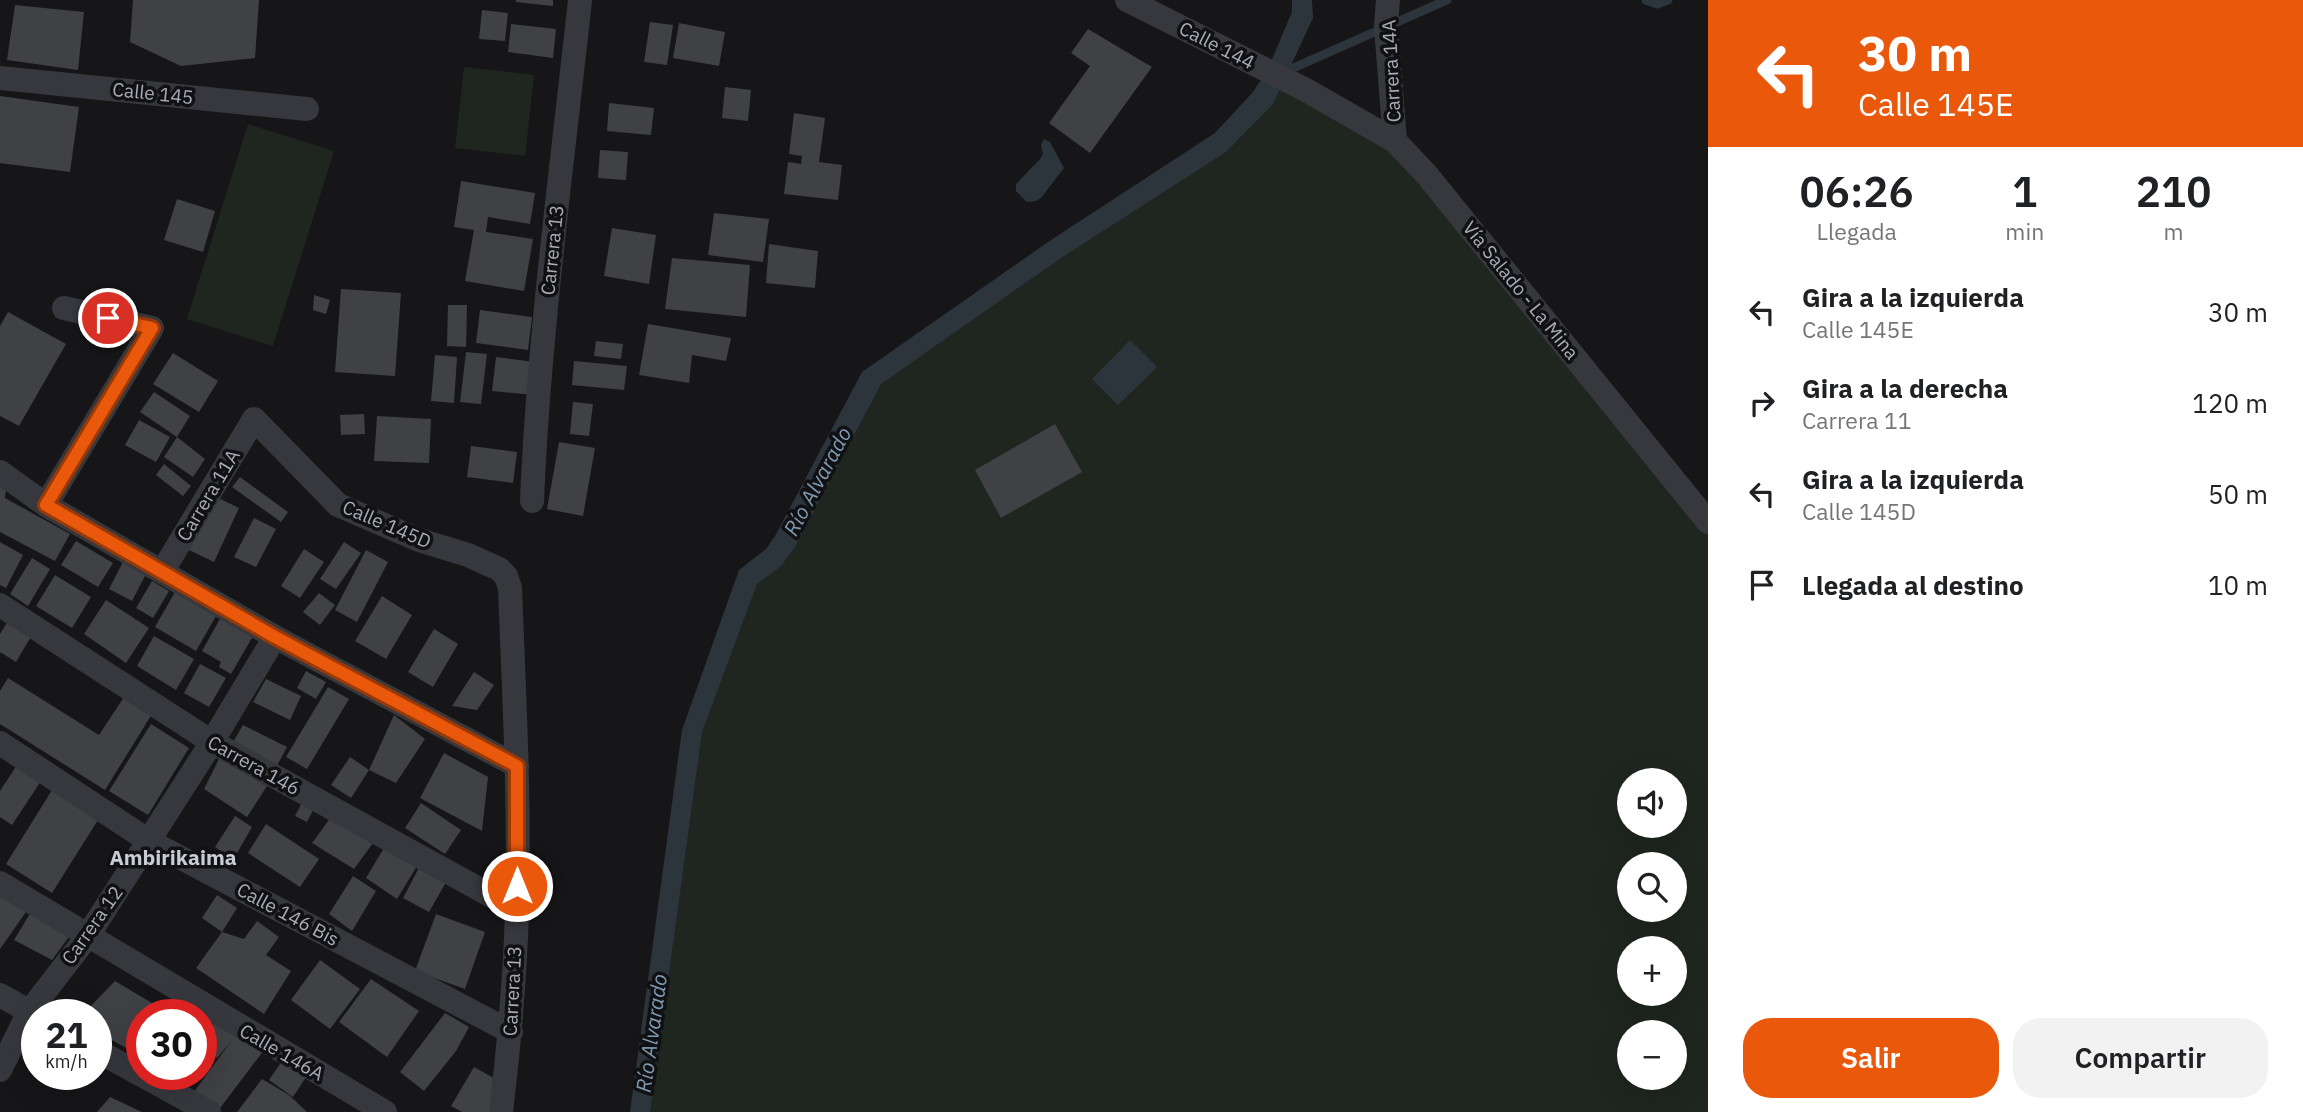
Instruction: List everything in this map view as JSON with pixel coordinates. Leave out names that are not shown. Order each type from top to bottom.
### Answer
[{"type":"street","name":"Carrera 13","points":[[533,501],[537,398],[580,0]]},
{"type":"street","name":"Calle 144","points":[[1127,0],[1309,92]]},
{"type":"street","name":"Carrera 14A","points":[[1388,0],[1386,27],[1395,141]]},
{"type":"street","name":"Calle 145","points":[[0,78],[307,109]]},
{"type":"street","name":"Vía Salado - La Mina","points":[[1309,92],[1395,141],[1427,174],[1708,522]]},
{"type":"street","points":[[46,505],[152,328],[64,308]]},
{"type":"street","name":"Carrera 11A","points":[[162,572],[254,419]]},
{"type":"street","name":"Calle 145D","points":[[254,419],[338,505],[419,540],[468,555],[499,569],[506,576]]},
{"type":"street","points":[[0,472],[46,505],[275,637],[517,766]]},
{"type":"street","name":"Carrera 13","points":[[501,1112],[511,1032],[517,910],[517,766],[510,587],[506,576]]},
{"type":"street","name":"Carrera 146","points":[[0,605],[212,742],[517,910]]},
{"type":"street","name":"Carrera 12","points":[[43,999],[149,841],[275,637]]},
{"type":"street","name":"Calle 146 Bis","points":[[0,743],[149,841],[511,1032]]},
{"type":"street","name":"Calle 146A","points":[[0,883],[86,937],[385,1112]]},
{"type":"street","points":[[0,995],[21,1007]]},
{"type":"street","name":"Carrera 12","points":[[0,1070],[11,1045],[21,1031]]},
{"type":"street","points":[[112,1058],[209,1112]]},
{"type":"shaded area","points":[[464,67],[534,75],[525,156],[455,148]]},
{"type":"shaded area","points":[[1277,76],[1392,141],[1708,532],[1708,1112],[640,1112],[692,731],[748,579],[773,558],[873,377],[1221,141]]},
{"type":"shaded area","points":[[248,124],[334,151],[273,346],[187,319]]},
{"type":"water","name":"Río Alvarado","points":[[1292,0],[1312,0],[1313,18],[1273,104],[1226,152],[1061,258],[881,384],[795,547],[781,566],[757,584],[702,732],[650,1112],[630,1112],[682,730],[739,570],[766,549],[775,536],[862,372],[1051,240],[1215,133],[1253,92],[1267,71],[1292,12]]},
{"type":"water","points":[[1044,139],[1050,142],[1064,168],[1041,198],[1027,202],[1016,191],[1016,184],[1040,159]]},
{"type":"water","points":[[1130,340],[1157,367],[1118,405],[1092,379]]},
{"type":"building","points":[[133,0],[259,0],[255,58],[181,66],[130,42]]},
{"type":"building","points":[[553,0],[553,6],[516,2]]},
{"type":"building","points":[[15,5],[84,12],[78,70],[7,60]]},
{"type":"building","points":[[482,10],[508,13],[505,41],[479,39]]},
{"type":"building","points":[[650,22],[673,25],[667,65],[644,62]]},
{"type":"building","points":[[679,23],[725,32],[719,66],[673,58]]},
{"type":"building","points":[[511,24],[556,29],[553,58],[508,52]]},
{"type":"building","points":[[1088,29],[1152,67],[1090,153],[1049,123],[1090,66],[1071,53]]},
{"type":"building","points":[[725,87],[751,90],[748,121],[722,118]]},
{"type":"building","points":[[0,96],[79,107],[70,172],[0,163]]},
{"type":"building","points":[[609,103],[654,108],[651,135],[607,131]]},
{"type":"building","points":[[794,113],[825,118],[819,162],[842,165],[838,200],[784,194],[788,162],[801,164],[802,156],[789,154]]},
{"type":"building","points":[[600,150],[628,152],[626,180],[598,178]]},
{"type":"building","points":[[461,181],[535,193],[530,224],[488,217],[486,232],[533,239],[524,291],[465,281],[474,230],[454,227]]},
{"type":"building","points":[[177,199],[215,211],[203,252],[164,240]]},
{"type":"building","points":[[714,213],[769,219],[763,262],[708,255]]},
{"type":"building","points":[[612,228],[656,235],[649,284],[604,276]]},
{"type":"building","points":[[769,244],[818,251],[815,288],[766,283]]},
{"type":"building","points":[[672,258],[750,265],[746,317],[665,309]]},
{"type":"building","points":[[341,289],[401,293],[395,376],[335,372]]},
{"type":"building","points":[[314,295],[330,300],[326,314],[313,310]]},
{"type":"building","points":[[448,305],[467,305],[466,347],[447,346]]},
{"type":"building","points":[[480,310],[532,317],[528,350],[476,343]]},
{"type":"building","points":[[8,312],[66,344],[19,426],[0,416],[0,326]]},
{"type":"building","points":[[648,324],[731,338],[726,361],[692,355],[689,383],[639,375]]},
{"type":"building","points":[[596,341],[623,344],[621,359],[594,356]]},
{"type":"building","points":[[466,352],[487,354],[481,404],[460,402]]},
{"type":"building","points":[[173,353],[218,381],[199,412],[153,384]]},
{"type":"building","points":[[435,355],[457,357],[454,403],[431,401]]},
{"type":"building","points":[[496,357],[534,362],[534,395],[492,391]]},
{"type":"building","points":[[574,361],[627,366],[624,390],[572,385]]},
{"type":"building","points":[[154,392],[190,416],[177,437],[140,412]]},
{"type":"building","points":[[573,402],[593,404],[589,436],[570,434]]},
{"type":"building","points":[[364,414],[365,434],[341,435],[340,415]]},
{"type":"building","points":[[377,416],[431,419],[429,463],[374,461]]},
{"type":"building","points":[[139,420],[170,437],[156,462],[125,445]]},
{"type":"building","points":[[1055,424],[1082,472],[1001,518],[975,470]]},
{"type":"building","points":[[177,437],[205,459],[193,477],[164,457]]},
{"type":"building","points":[[559,442],[595,448],[583,516],[547,509]]},
{"type":"building","points":[[471,446],[517,452],[513,483],[467,477]]},
{"type":"building","points":[[164,464],[191,486],[183,496],[156,475]]},
{"type":"building","points":[[240,477],[288,512],[281,522],[232,487]]},
{"type":"building","points":[[0,487],[6,490],[5,498],[70,534],[55,561],[0,532]]},
{"type":"building","points":[[212,495],[239,508],[214,562],[187,549]]},
{"type":"building","points":[[254,518],[276,529],[256,567],[234,557]]},
{"type":"building","points":[[76,541],[113,563],[98,587],[61,565]]},
{"type":"building","points":[[0,542],[23,555],[6,588],[0,585]]},
{"type":"building","points":[[344,542],[361,553],[336,589],[320,579]]},
{"type":"building","points":[[304,549],[324,562],[300,598],[281,586]]},
{"type":"building","points":[[366,550],[388,562],[357,622],[335,610]]},
{"type":"building","points":[[32,558],[50,569],[28,606],[10,594]]},
{"type":"building","points":[[124,560],[147,572],[132,601],[109,589]]},
{"type":"building","points":[[55,575],[91,597],[72,628],[36,606]]},
{"type":"building","points":[[152,581],[169,591],[153,618],[136,608]]},
{"type":"building","points":[[175,592],[216,616],[196,651],[155,627]]},
{"type":"building","points":[[319,593],[335,605],[320,625],[303,612]]},
{"type":"building","points":[[382,596],[412,615],[386,659],[355,641]]},
{"type":"building","points":[[106,600],[149,628],[126,663],[84,634]]},
{"type":"building","points":[[221,617],[253,636],[231,674],[219,667],[221,662],[202,651]]},
{"type":"building","points":[[8,621],[32,635],[16,662],[0,652],[0,634]]},
{"type":"building","points":[[434,629],[458,644],[433,687],[408,672]]},
{"type":"building","points":[[154,636],[194,659],[176,690],[137,666]]},
{"type":"building","points":[[200,664],[226,678],[209,707],[184,693]]},
{"type":"building","points":[[306,671],[326,682],[316,699],[297,688]]},
{"type":"building","points":[[474,672],[494,685],[477,710],[452,706]]},
{"type":"building","points":[[8,678],[99,735],[124,697],[152,714],[105,790],[0,724],[0,691]]},
{"type":"building","points":[[266,679],[301,696],[290,720],[253,702]]},
{"type":"building","points":[[328,687],[349,699],[307,769],[286,757]]},
{"type":"building","points":[[394,715],[425,739],[396,783],[369,770]]},
{"type":"building","points":[[151,724],[189,748],[148,815],[109,791]]},
{"type":"building","points":[[243,725],[287,747],[273,773],[229,749]]},
{"type":"building","points":[[444,753],[488,777],[482,831],[420,798]]},
{"type":"building","points":[[350,757],[369,770],[351,798],[331,785]]},
{"type":"building","points":[[219,759],[267,786],[247,817],[204,789]]},
{"type":"building","points":[[17,765],[41,781],[12,825],[0,817],[0,791]]},
{"type":"building","points":[[52,790],[98,820],[52,893],[6,864]]},
{"type":"building","points":[[304,799],[315,806],[307,822],[295,816]]},
{"type":"building","points":[[421,803],[461,830],[445,854],[405,828]]},
{"type":"building","points":[[235,816],[252,827],[233,860],[215,847]]},
{"type":"building","points":[[331,817],[376,839],[354,869],[312,843]]},
{"type":"building","points":[[266,824],[319,859],[300,887],[248,853]]},
{"type":"building","points":[[384,848],[417,866],[397,899],[366,878]]},
{"type":"building","points":[[422,862],[449,877],[429,912],[403,898]]},
{"type":"building","points":[[353,876],[376,891],[352,931],[329,914]]},
{"type":"building","points":[[217,895],[237,908],[222,932],[202,918]]},
{"type":"building","points":[[0,896],[26,912],[0,949]]},
{"type":"building","points":[[31,912],[71,934],[52,960],[14,940]]},
{"type":"building","points":[[436,914],[485,932],[465,989],[415,971]]},
{"type":"building","points":[[257,921],[279,937],[266,955],[291,971],[264,1014],[196,968],[222,932],[244,939]]},
{"type":"building","points":[[320,960],[360,989],[330,1029],[291,1000]]},
{"type":"building","points":[[371,979],[419,1011],[387,1057],[339,1022]]},
{"type":"building","points":[[115,981],[145,999],[126,999],[126,1048],[112,1040],[112,999],[98,999]]},
{"type":"building","points":[[445,1013],[469,1027],[456,1051],[424,1091],[400,1072]]},
{"type":"building","points":[[217,1018],[264,1050],[217,1112],[191,1096],[195,1090],[217,1090],[217,1060],[232,1040],[217,1058]]},
{"type":"building","points":[[286,1055],[310,1071],[293,1097],[269,1080]]},
{"type":"building","points":[[474,1067],[499,1081],[491,1112],[462,1112],[451,1106]]},
{"type":"building","points":[[262,1079],[289,1095],[307,1112],[237,1112]]},
{"type":"building","points":[[110,1097],[142,1112],[97,1112]]},
{"type":"waterway","points":[[1282,73],[1447,0]]},
{"type":"waterway","points":[[1646,0],[1657,4],[1668,0]]},
{"type":"district","name":"Ambirikaima","points":[[173,857]]},
{"type":"route","points":[[108,318],[152,328],[46,505],[275,637],[517,766],[517,886]]}]
